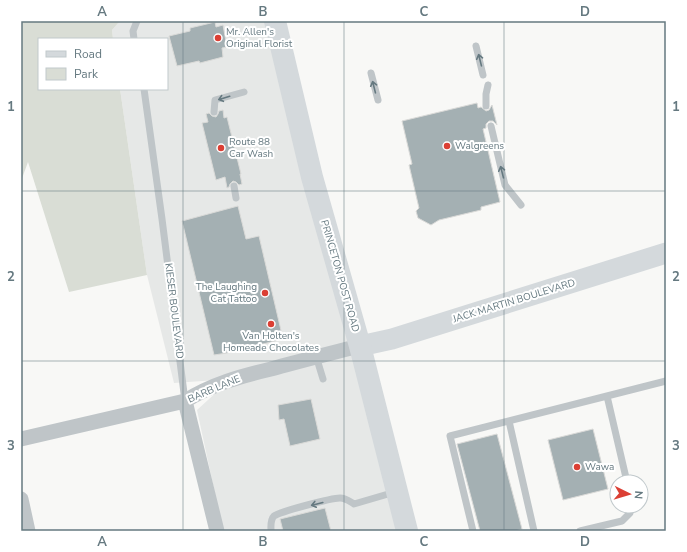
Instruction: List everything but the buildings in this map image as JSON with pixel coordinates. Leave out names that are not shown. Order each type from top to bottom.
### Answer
[{"type":"main road","name":"PRINCETON POST ROAD","points":[[274,21],[312,177],[360,346],[407,531]]},
{"type":"street","name":"JACK MARTIN BOULEVARD","points":[[360,346],[400,336],[666,253]]},
{"type":"street","name":"BARB LANE","points":[[21,439],[185,401],[232,379],[316,356],[360,346]]},
{"type":"street","name":"KIESER BOULEVARD","points":[[185,401],[217,531]]},
{"type":"street","points":[[21,499],[28,531]]},
{"type":"lane","points":[[134,38],[133,31],[137,21]]},
{"type":"lane","points":[[476,46],[483,75]]},
{"type":"lane","points":[[371,73],[378,100]]},
{"type":"lane","points":[[486,106],[488,85]]},
{"type":"lane","name":"KIESER BOULEVARD","points":[[144,90],[185,401]]},
{"type":"lane","points":[[214,112],[215,100],[244,92]]},
{"type":"lane","points":[[491,126],[505,185],[521,205]]},
{"type":"lane","points":[[234,186],[236,198]]},
{"type":"lane","points":[[316,356],[323,379]]},
{"type":"lane","points":[[474,531],[450,436],[666,381]]},
{"type":"lane","points":[[607,396],[625,474]]},
{"type":"lane","points":[[509,421],[534,531]]},
{"type":"lane","points":[[271,531],[270,522],[274,516],[295,509],[339,498],[347,499],[354,504],[397,491]]},
{"type":"lane","points":[[580,531],[622,521],[629,514]]},
{"type":"shaded area","points":[[120,21],[276,21],[407,531],[223,531],[197,410],[231,379],[174,383],[147,275],[120,90],[168,90],[168,38],[113,38],[112,30]]},
{"type":"green space","points":[[21,21],[120,21],[112,30],[113,38],[38,38],[38,90],[120,90],[147,275],[69,292],[28,162],[21,181]]},
{"type":"place","name":"Mr. Allen's Original Florist","points":[[218,38]]},
{"type":"place","name":"Walgreens","points":[[447,146]]},
{"type":"place","name":"Route 88 Car Wash","points":[[221,148]]},
{"type":"place","name":"The Laughing Cat Tattoo","points":[[265,293]]},
{"type":"place","name":"Van Holten's Homeade Chocolates","points":[[271,324]]},
{"type":"place","name":"Wawa","points":[[577,467]]}]
